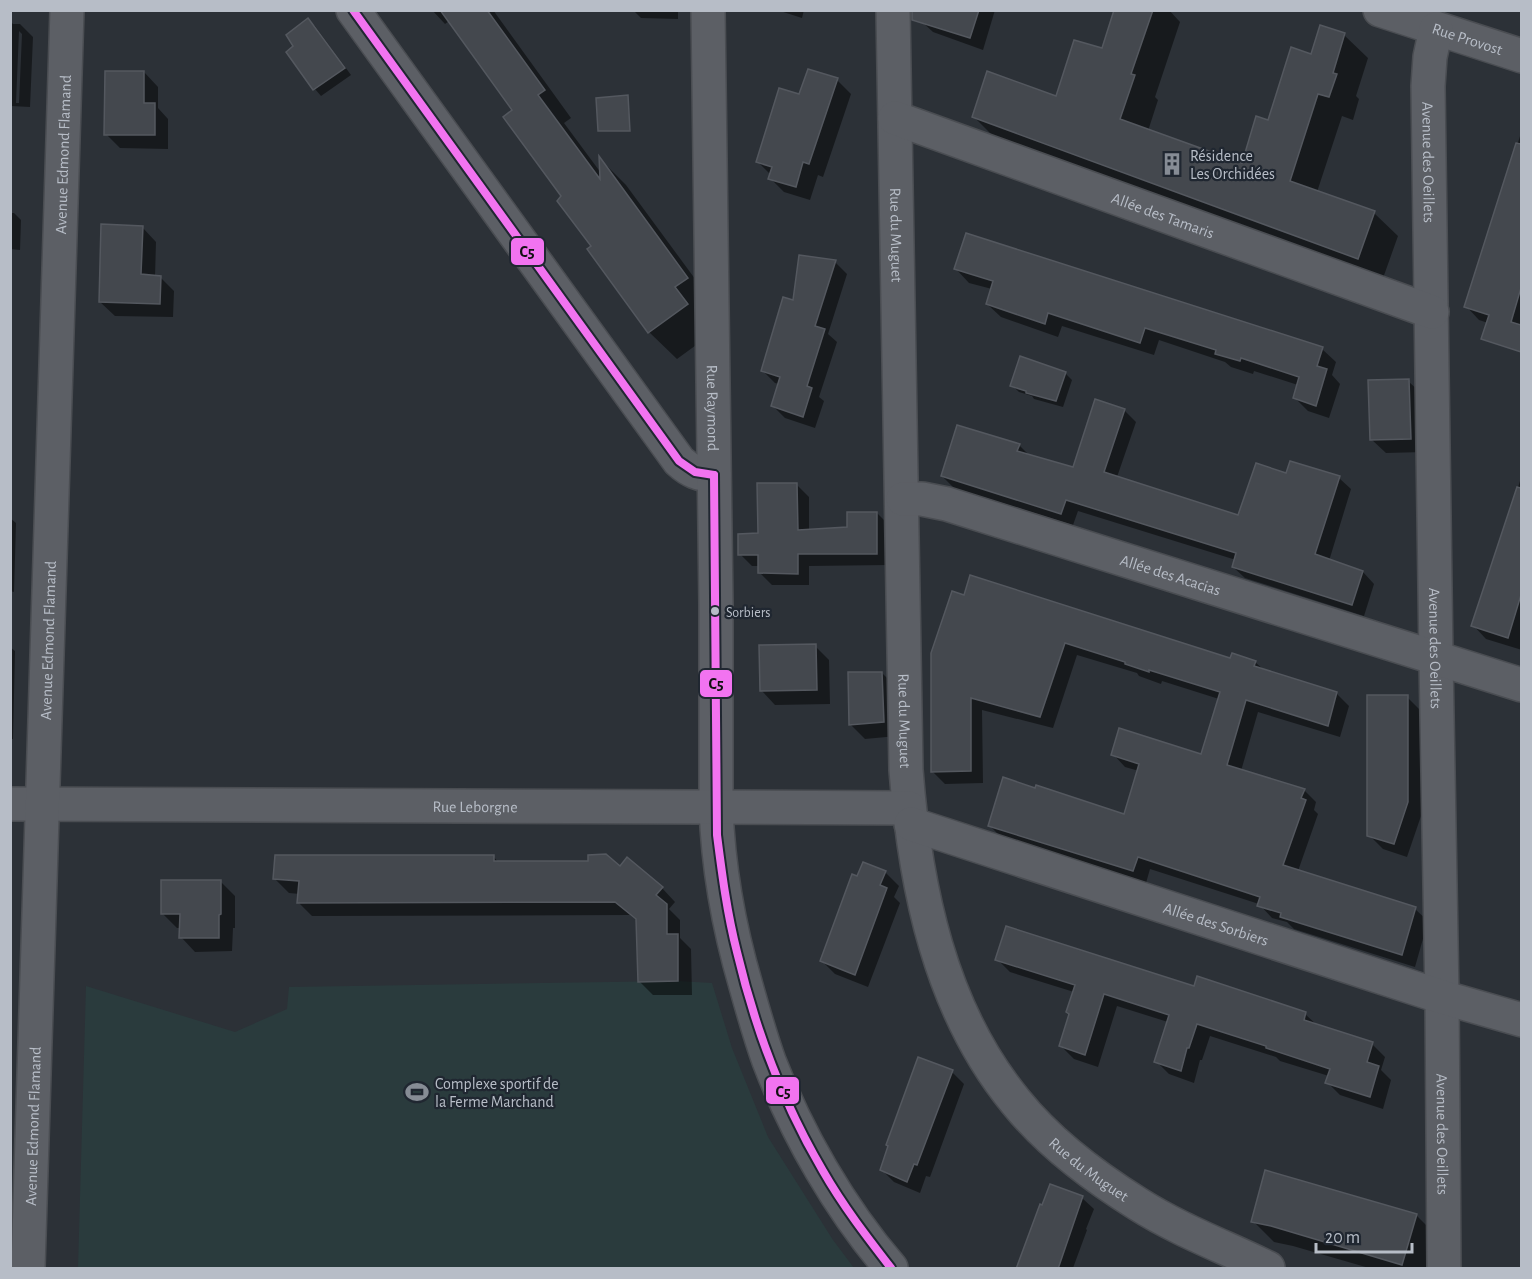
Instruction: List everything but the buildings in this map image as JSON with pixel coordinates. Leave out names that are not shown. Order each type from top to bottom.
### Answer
[{"type":"street","name":"Avenue Edmond Flamand","points":[[28,1269],[26,804],[67,10]]},
{"type":"street","points":[[353,10],[679,460],[692,471],[714,475]]},
{"type":"street","name":"Rue Raymond","points":[[708,10],[716,605],[716,807],[719,855],[730,924],[752,1009],[788,1105],[815,1156],[855,1222],[891,1269]]},
{"type":"street","name":"Rue du Muguet","points":[[893,10],[906,770],[910,816],[927,911],[945,974],[976,1044],[990,1067],[1017,1103],[1064,1151],[1125,1196],[1160,1216],[1268,1269]]},
{"type":"street","name":"Rue Provost","points":[[1380,10],[1521,56]]},
{"type":"street","name":"Avenue des Oeillets","points":[[1437,29],[1429,72],[1444,1269]]},
{"type":"street","name":"Allée des Tamaris","points":[[895,118],[1432,312]]},
{"type":"street","name":"Allée des Acacias","points":[[903,499],[922,499],[947,504],[1521,686]]},
{"type":"street","name":"Rue Leborgne","points":[[26,804],[716,807],[910,816]]},
{"type":"street","name":"Allée des Sorbiers","points":[[910,816],[1442,997],[1521,1020]]},
{"type":"shaded area","name":"Complexe sportif de la Ferme Marchand","points":[[678,981],[712,983],[732,1048],[768,1137],[833,1240],[854,1268],[78,1268],[86,986],[235,1032],[287,1009],[289,987]]},
{"type":"transit line","name":"C5","points":[[353,10],[679,461],[695,472],[714,475]]},
{"type":"transit line","name":"C5","points":[[714,475],[717,835],[733,937],[752,1009],[795,1119],[839,1197],[891,1268]]},
{"type":"place","name":"Résidence Les Orchidées","points":[[1172,164]]},
{"type":"place","name":"Sorbiers","points":[[715,611]]},
{"type":"place","name":"Complexe sportif de la Ferme Marchand","points":[[417,1092]]}]
